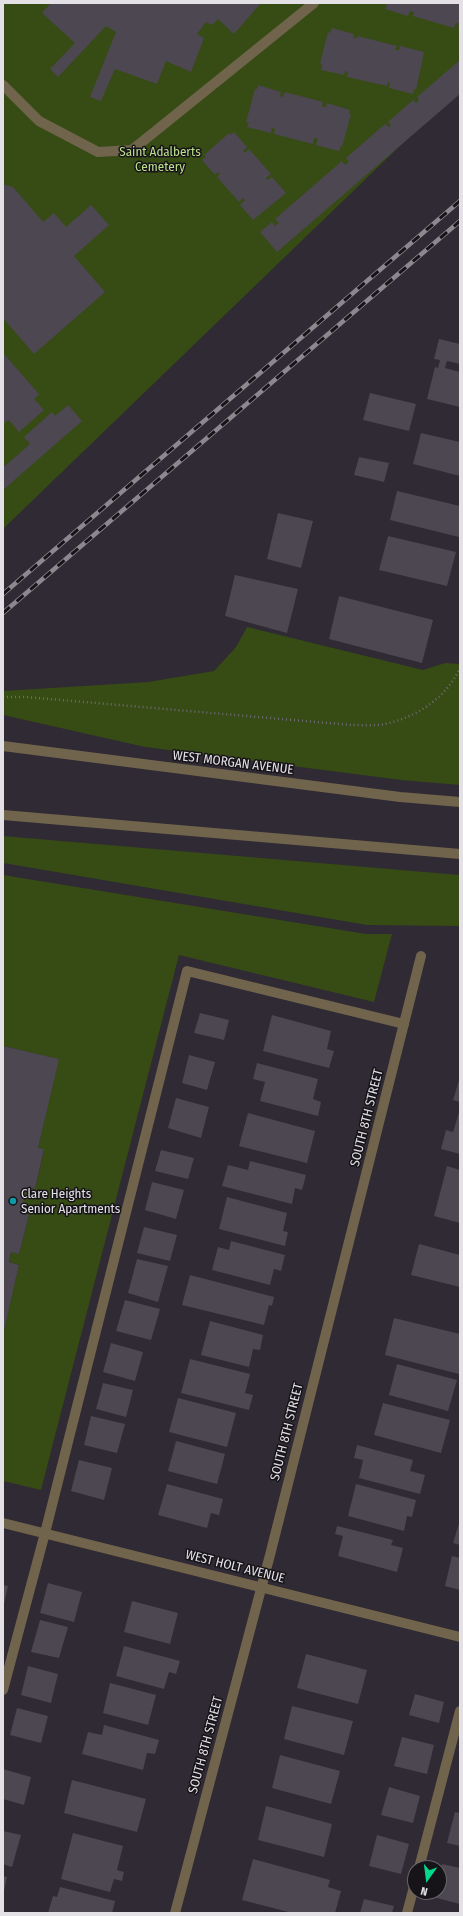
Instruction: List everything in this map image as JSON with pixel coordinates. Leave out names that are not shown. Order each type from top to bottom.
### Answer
[{"type":"street","points":[[3,85],[39,121],[98,152],[132,150],[314,3]]},
{"type":"street","name":"WEST MORGAN AVENUE","points":[[3,746],[400,797],[460,802]]},
{"type":"street","points":[[3,815],[460,854]]},
{"type":"street","name":"SOUTH 8TH STREET","points":[[175,1913],[261,1587],[421,956]]},
{"type":"street","points":[[3,1690],[187,971],[404,1024]]},
{"type":"street","name":"WEST HOLT AVENUE","points":[[3,1523],[460,1637]]},
{"type":"street","points":[[421,1860],[460,1711]]},
{"type":"street","points":[[407,1913],[410,1900]]},
{"type":"path","points":[[3,698],[26,697],[351,725],[385,724],[418,713],[444,694],[460,668]]},
{"type":"green space","name":"Saint Adalberts Cemetery","points":[[3,3],[460,3],[460,88],[3,529]]},
{"type":"green space","points":[[247,627],[423,670],[445,663],[460,664],[460,785],[401,780],[145,747],[3,715],[3,691],[148,682],[214,671],[236,647]]},
{"type":"green space","points":[[3,836],[460,875],[460,926],[367,925],[3,863]]},
{"type":"green space","points":[[3,875],[366,934],[392,934],[374,1002],[179,955],[41,1490],[3,1481],[3,1332],[19,1265],[9,1262],[11,1252],[19,1254],[29,1215],[21,1213],[27,1187],[35,1189],[44,1150],[38,1148],[58,1059],[3,1046]]},
{"type":"building","points":[[51,3],[261,3],[234,34],[218,19],[212,25],[206,22],[197,34],[204,38],[191,72],[166,61],[157,84],[115,69],[101,101],[90,97],[116,32],[106,26],[58,77],[50,69],[75,43],[42,13]]},
{"type":"building","points":[[383,3],[460,3],[460,29],[458,29],[459,24],[456,23],[454,28],[413,16],[414,12],[410,11],[408,16],[385,9],[387,4]]},
{"type":"building","points":[[332,28],[354,34],[353,38],[357,38],[358,36],[397,46],[395,50],[399,50],[400,46],[424,52],[416,90],[414,89],[413,94],[389,88],[390,83],[388,82],[387,86],[347,77],[348,72],[345,71],[344,75],[321,70],[322,64],[320,63],[328,32],[330,33]]},
{"type":"building","points":[[460,60],[460,94],[277,252],[260,232],[272,222],[275,226],[279,223],[275,219],[342,161],[345,165],[349,162],[346,158],[385,124],[389,127],[391,125],[388,122],[413,100],[416,103],[419,100],[417,97]]},
{"type":"building","points":[[258,85],[281,92],[280,96],[283,97],[285,92],[323,102],[322,107],[326,107],[327,103],[350,110],[349,114],[351,114],[342,147],[341,146],[339,151],[316,145],[318,139],[314,138],[313,144],[274,134],[275,129],[272,128],[271,133],[247,127],[249,123],[246,122],[255,89],[257,89]]},
{"type":"building","points":[[234,132],[247,147],[243,151],[245,153],[249,149],[271,174],[266,178],[267,180],[272,177],[286,193],[253,220],[240,205],[245,200],[243,198],[239,202],[217,177],[220,174],[218,172],[215,175],[202,160],[206,157],[204,155],[229,133],[230,135]]},
{"type":"building","points":[[3,184],[13,187],[43,222],[54,213],[66,227],[91,205],[109,225],[74,256],[105,292],[34,354],[3,318]]},
{"type":"building","points":[[439,339],[460,344],[460,364],[447,361],[445,368],[460,372],[460,407],[427,399],[435,367],[438,368],[440,360],[434,359]]},
{"type":"building","points":[[3,353],[39,394],[34,399],[44,410],[19,432],[9,420],[4,423],[3,422]]},
{"type":"building","points":[[370,393],[416,404],[409,431],[363,420]]},
{"type":"building","points":[[68,405],[82,421],[3,490],[3,464],[5,466],[30,444],[24,437],[52,412],[55,416]]},
{"type":"building","points":[[421,433],[460,442],[460,476],[413,464]]},
{"type":"building","points":[[359,457],[389,463],[384,482],[354,475]]},
{"type":"building","points":[[397,491],[460,506],[459,537],[390,520]]},
{"type":"building","points":[[278,513],[313,521],[301,568],[267,559]]},
{"type":"building","points":[[388,536],[456,552],[447,586],[379,570]]},
{"type":"building","points":[[235,575],[298,589],[287,633],[225,616]]},
{"type":"building","points":[[339,596],[433,620],[422,663],[329,639]]},
{"type":"building","points":[[200,1013],[229,1020],[224,1040],[194,1033]]},
{"type":"building","points":[[272,1015],[331,1031],[327,1049],[334,1051],[329,1068],[263,1051]]},
{"type":"building","name":"Clare Heights Senior Apartments","points":[[3,1046],[59,1059],[38,1148],[44,1149],[35,1189],[27,1187],[21,1213],[29,1215],[19,1254],[11,1252],[9,1262],[19,1265],[4,1330]]},
{"type":"building","points":[[189,1055],[215,1062],[207,1090],[182,1083]]},
{"type":"building","points":[[257,1063],[318,1079],[313,1099],[321,1102],[318,1116],[260,1101],[265,1082],[253,1079]]},
{"type":"building","points":[[460,1077],[460,1102],[453,1100]]},
{"type":"building","points":[[176,1098],[209,1107],[201,1138],[168,1128]]},
{"type":"building","points":[[460,1109],[460,1154],[441,1149],[446,1130],[453,1132]]},
{"type":"building","points":[[248,1113],[315,1131],[307,1163],[239,1146]]},
{"type":"building","points":[[161,1150],[194,1158],[188,1179],[155,1171]]},
{"type":"building","points":[[250,1161],[306,1175],[302,1190],[295,1188],[292,1204],[222,1186],[228,1165],[248,1170]]},
{"type":"building","points":[[447,1166],[460,1170],[460,1223],[434,1216]]},
{"type":"building","points":[[152,1182],[184,1190],[176,1219],[145,1210]]},
{"type":"building","points":[[227,1197],[287,1213],[283,1231],[288,1232],[285,1246],[219,1229]]},
{"type":"building","points":[[144,1227],[177,1235],[170,1261],[137,1253]]},
{"type":"building","points":[[231,1241],[285,1255],[281,1271],[274,1269],[270,1285],[212,1270],[218,1247],[229,1250]]},
{"type":"building","points":[[419,1244],[460,1255],[460,1287],[411,1275]]},
{"type":"building","points":[[137,1259],[168,1266],[158,1302],[128,1293]]},
{"type":"building","points":[[190,1275],[274,1297],[272,1306],[269,1305],[264,1325],[182,1305]]},
{"type":"building","points":[[125,1300],[160,1309],[151,1340],[116,1331]]},
{"type":"building","points":[[394,1318],[460,1334],[459,1374],[385,1355]]},
{"type":"building","points":[[210,1321],[263,1335],[260,1350],[253,1349],[249,1367],[201,1355]]},
{"type":"building","points":[[111,1343],[143,1352],[135,1381],[103,1372]]},
{"type":"building","points":[[190,1359],[250,1374],[245,1393],[253,1395],[249,1410],[181,1393]]},
{"type":"building","points":[[397,1364],[457,1380],[448,1411],[389,1395]]},
{"type":"building","points":[[103,1383],[133,1390],[126,1417],[96,1409]]},
{"type":"building","points":[[178,1398],[236,1413],[227,1447],[169,1432]]},
{"type":"building","points":[[383,1403],[450,1420],[441,1453],[374,1435]]},
{"type":"building","points":[[91,1416],[125,1424],[117,1453],[84,1445]]},
{"type":"building","points":[[176,1441],[225,1454],[217,1484],[168,1471]]},
{"type":"building","points":[[357,1445],[413,1460],[410,1471],[425,1475],[420,1494],[359,1478],[363,1460],[354,1458]]},
{"type":"building","points":[[79,1460],[112,1468],[104,1500],[71,1491]]},
{"type":"building","points":[[167,1484],[223,1499],[219,1515],[211,1513],[207,1528],[158,1515]]},
{"type":"building","points":[[356,1484],[416,1500],[412,1517],[407,1516],[404,1531],[348,1516]]},
{"type":"building","points":[[460,1520],[460,1545],[453,1543]]},
{"type":"building","points":[[337,1526],[393,1540],[391,1545],[403,1548],[397,1572],[338,1556],[343,1536],[335,1534]]},
{"type":"building","points":[[452,1556],[460,1558],[460,1590],[445,1586]]},
{"type":"building","points":[[48,1583],[82,1592],[74,1622],[40,1613]]},
{"type":"building","points":[[3,1585],[8,1586],[4,1604],[3,1604]]},
{"type":"building","points":[[132,1601],[178,1613],[170,1644],[124,1632]]},
{"type":"building","points":[[40,1620],[68,1627],[59,1658],[31,1652]]},
{"type":"building","points":[[124,1646],[180,1661],[176,1674],[169,1672],[164,1689],[116,1676]]},
{"type":"building","points":[[306,1654],[367,1670],[358,1704],[297,1688]]},
{"type":"building","points":[[28,1666],[58,1674],[51,1703],[21,1695]]},
{"type":"building","points":[[110,1683],[156,1695],[148,1725],[103,1713]]},
{"type":"building","points":[[415,1694],[444,1702],[439,1723],[409,1715]]},
{"type":"building","points":[[292,1706],[353,1721],[344,1755],[284,1739]]},
{"type":"building","points":[[17,1708],[48,1716],[41,1743],[10,1735]]},
{"type":"building","points":[[104,1725],[159,1740],[155,1754],[147,1753],[143,1770],[82,1754],[88,1732],[102,1735]]},
{"type":"building","points":[[402,1737],[434,1745],[427,1774],[394,1766]]},
{"type":"building","points":[[280,1755],[340,1771],[331,1804],[272,1788]]},
{"type":"building","points":[[3,1769],[31,1777],[24,1805],[3,1799]]},
{"type":"building","points":[[72,1780],[146,1799],[137,1832],[64,1813]]},
{"type":"building","points":[[389,1787],[420,1796],[413,1823],[381,1815]]},
{"type":"building","points":[[266,1806],[332,1824],[324,1857],[258,1840]]},
{"type":"building","points":[[455,1812],[460,1813],[460,1846],[447,1843]]},
{"type":"building","points":[[3,1831],[21,1835],[12,1867],[3,1864]]},
{"type":"building","points":[[73,1833],[123,1846],[117,1870],[124,1872],[122,1881],[114,1879],[110,1892],[61,1879]]},
{"type":"building","points":[[377,1835],[409,1844],[401,1874],[369,1866]]},
{"type":"building","points":[[253,1859],[330,1880],[328,1887],[341,1891],[335,1913],[292,1913],[242,1900]]},
{"type":"building","points":[[447,1865],[460,1868],[460,1904],[445,1900],[447,1900]]},
{"type":"building","points":[[3,1876],[7,1877],[4,1891],[3,1891]]},
{"type":"building","points":[[60,1887],[115,1901],[112,1913],[48,1913],[53,1896],[57,1897]]},
{"type":"building","points":[[364,1899],[394,1906],[392,1913],[360,1913]]},
{"type":"railway","points":[[3,594],[460,201]]},
{"type":"railway","points":[[3,613],[460,221]]},
{"type":"place","name":"Clare Heights Senior Apartments","points":[[13,1201]]}]
